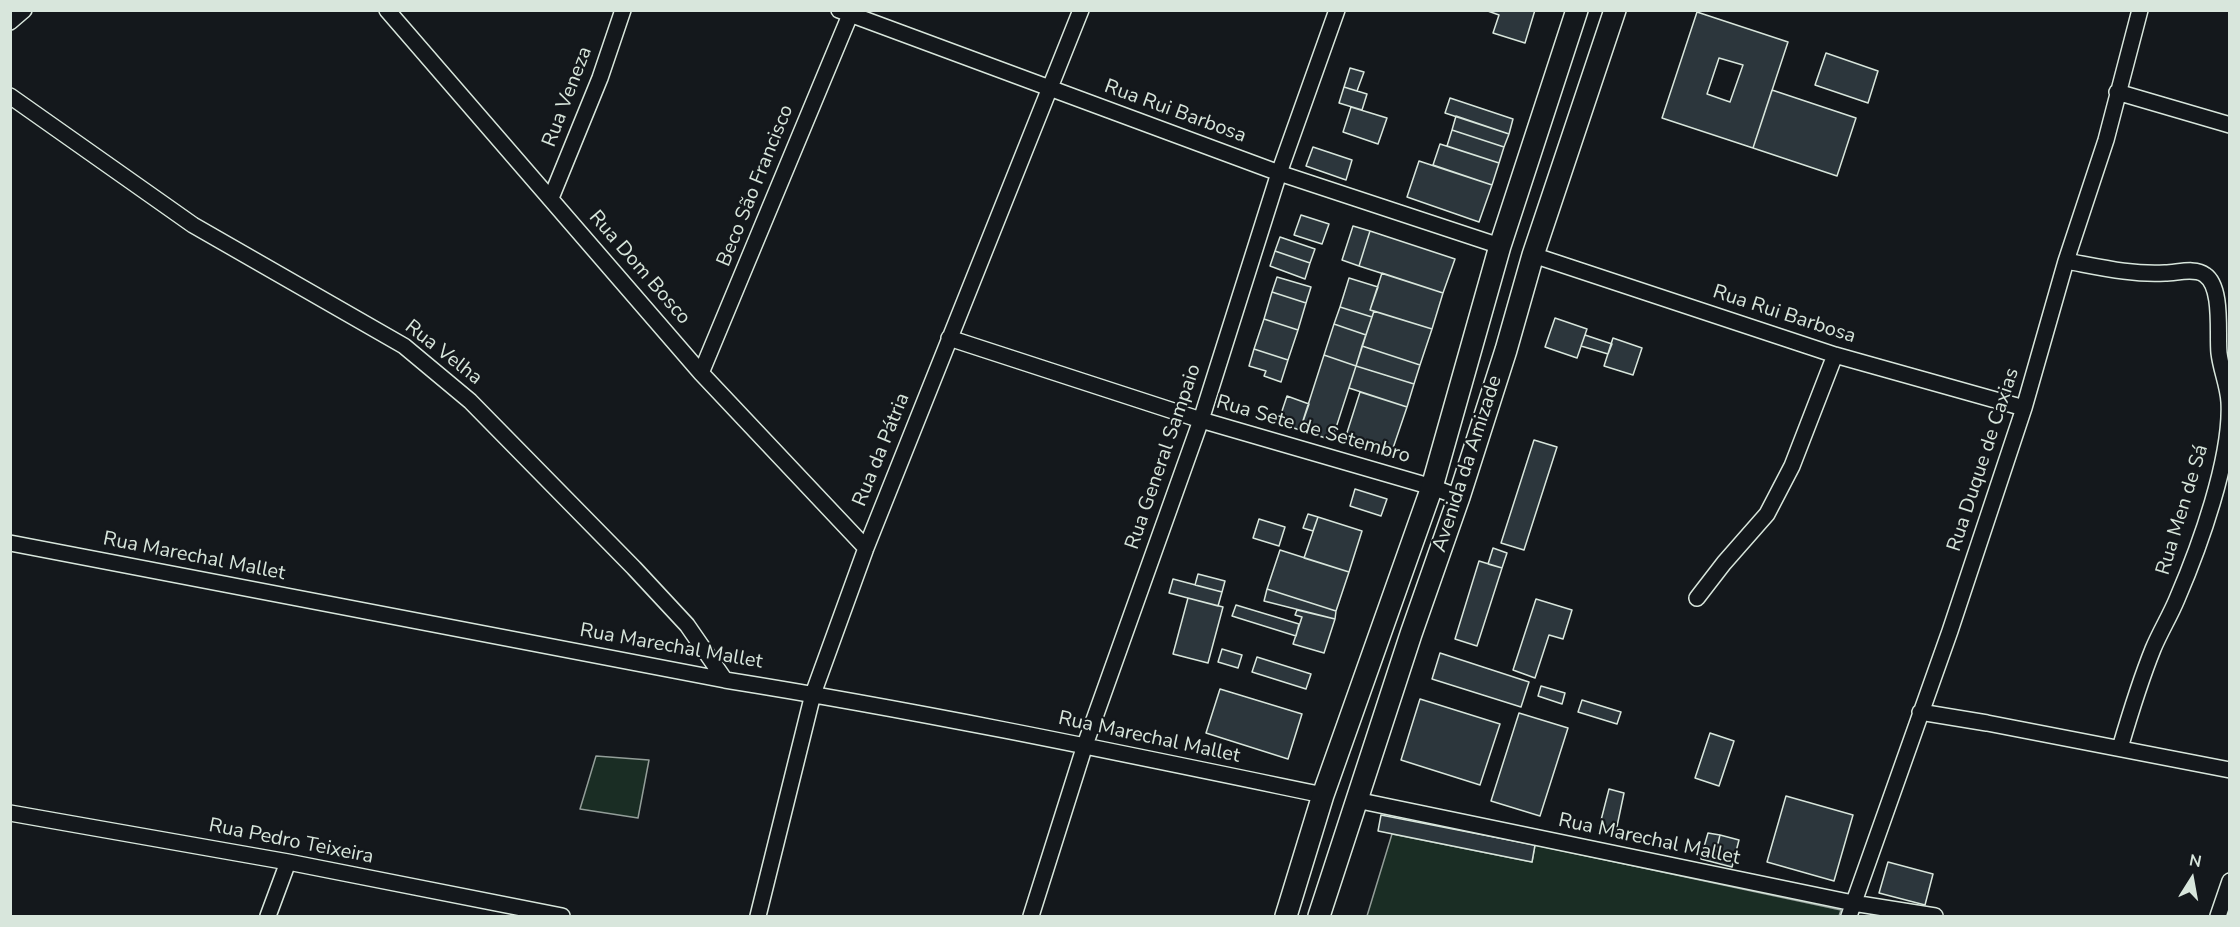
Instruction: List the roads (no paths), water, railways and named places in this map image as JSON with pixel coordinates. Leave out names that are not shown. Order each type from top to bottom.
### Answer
[{"type":"main road","name":"Avenida da Amizade","points":[[1289,906],[1323,795],[1432,487],[1500,246],[1577,10]]},
{"type":"main road","name":"Avenida da Amizade","points":[[1322,907],[1411,634],[1460,497],[1533,255],[1615,10]]},
{"type":"main road","points":[[1383,626],[1411,634]]},
{"type":"main road","points":[[1289,906],[1322,907]]},
{"type":"street","points":[[10,22],[24,10]]},
{"type":"street","name":"Rua Dom Bosco","points":[[387,10],[701,373],[866,548]]},
{"type":"street","name":"Rua Veneza","points":[[551,198],[600,78],[623,10]]},
{"type":"street","name":"Rua da Pátria","points":[[758,916],[813,694],[866,548],[1081,10]]},
{"type":"street","name":"Rua General Sampaio","points":[[1030,916],[1085,745],[1201,420],[1279,173],[1336,10]]},
{"type":"street","name":"Rua Duque de Caxias","points":[[1851,910],[2024,408],[2066,261],[2106,140],[2140,10]]},
{"type":"street","name":"Rua Rui Barbosa","points":[[844,13],[1279,173],[1500,246]]},
{"type":"street","name":"Beco São Francisco","points":[[701,373],[844,13]]},
{"type":"street","points":[[2117,92],[2229,125]]},
{"type":"street","name":"Rua Velha","points":[[11,96],[193,225],[404,346],[470,401],[634,568],[687,626],[725,680]]},
{"type":"street","name":"Rua Rui Barbosa","points":[[1533,255],[1835,355],[2024,408]]},
{"type":"street","name":"Rua Men de Sá","points":[[2066,261],[2138,274],[2191,271],[2204,273],[2213,282],[2219,324],[2219,353],[2227,381],[2229,404],[2225,452],[2202,533],[2177,600],[2147,665],[2120,748]]},
{"type":"street","name":"Rua Sete de Setembro","points":[[949,338],[1201,420],[1460,497]]},
{"type":"street","points":[[1697,598],[1767,514],[1792,466],[1835,355]]},
{"type":"street","name":"Rua Marechal Mallet","points":[[10,543],[725,680],[813,694],[1085,745],[1323,795]]},
{"type":"street","points":[[1920,712],[2229,770]]},
{"type":"street","name":"Rua Marechal Mallet","points":[[1356,800],[1851,910],[1935,916]]},
{"type":"street","name":"Rua Pedro Teixeira","points":[[10,813],[288,862],[562,916]]},
{"type":"street","points":[[268,916],[288,862]]},
{"type":"street","points":[[2218,916],[2229,881]]}]
